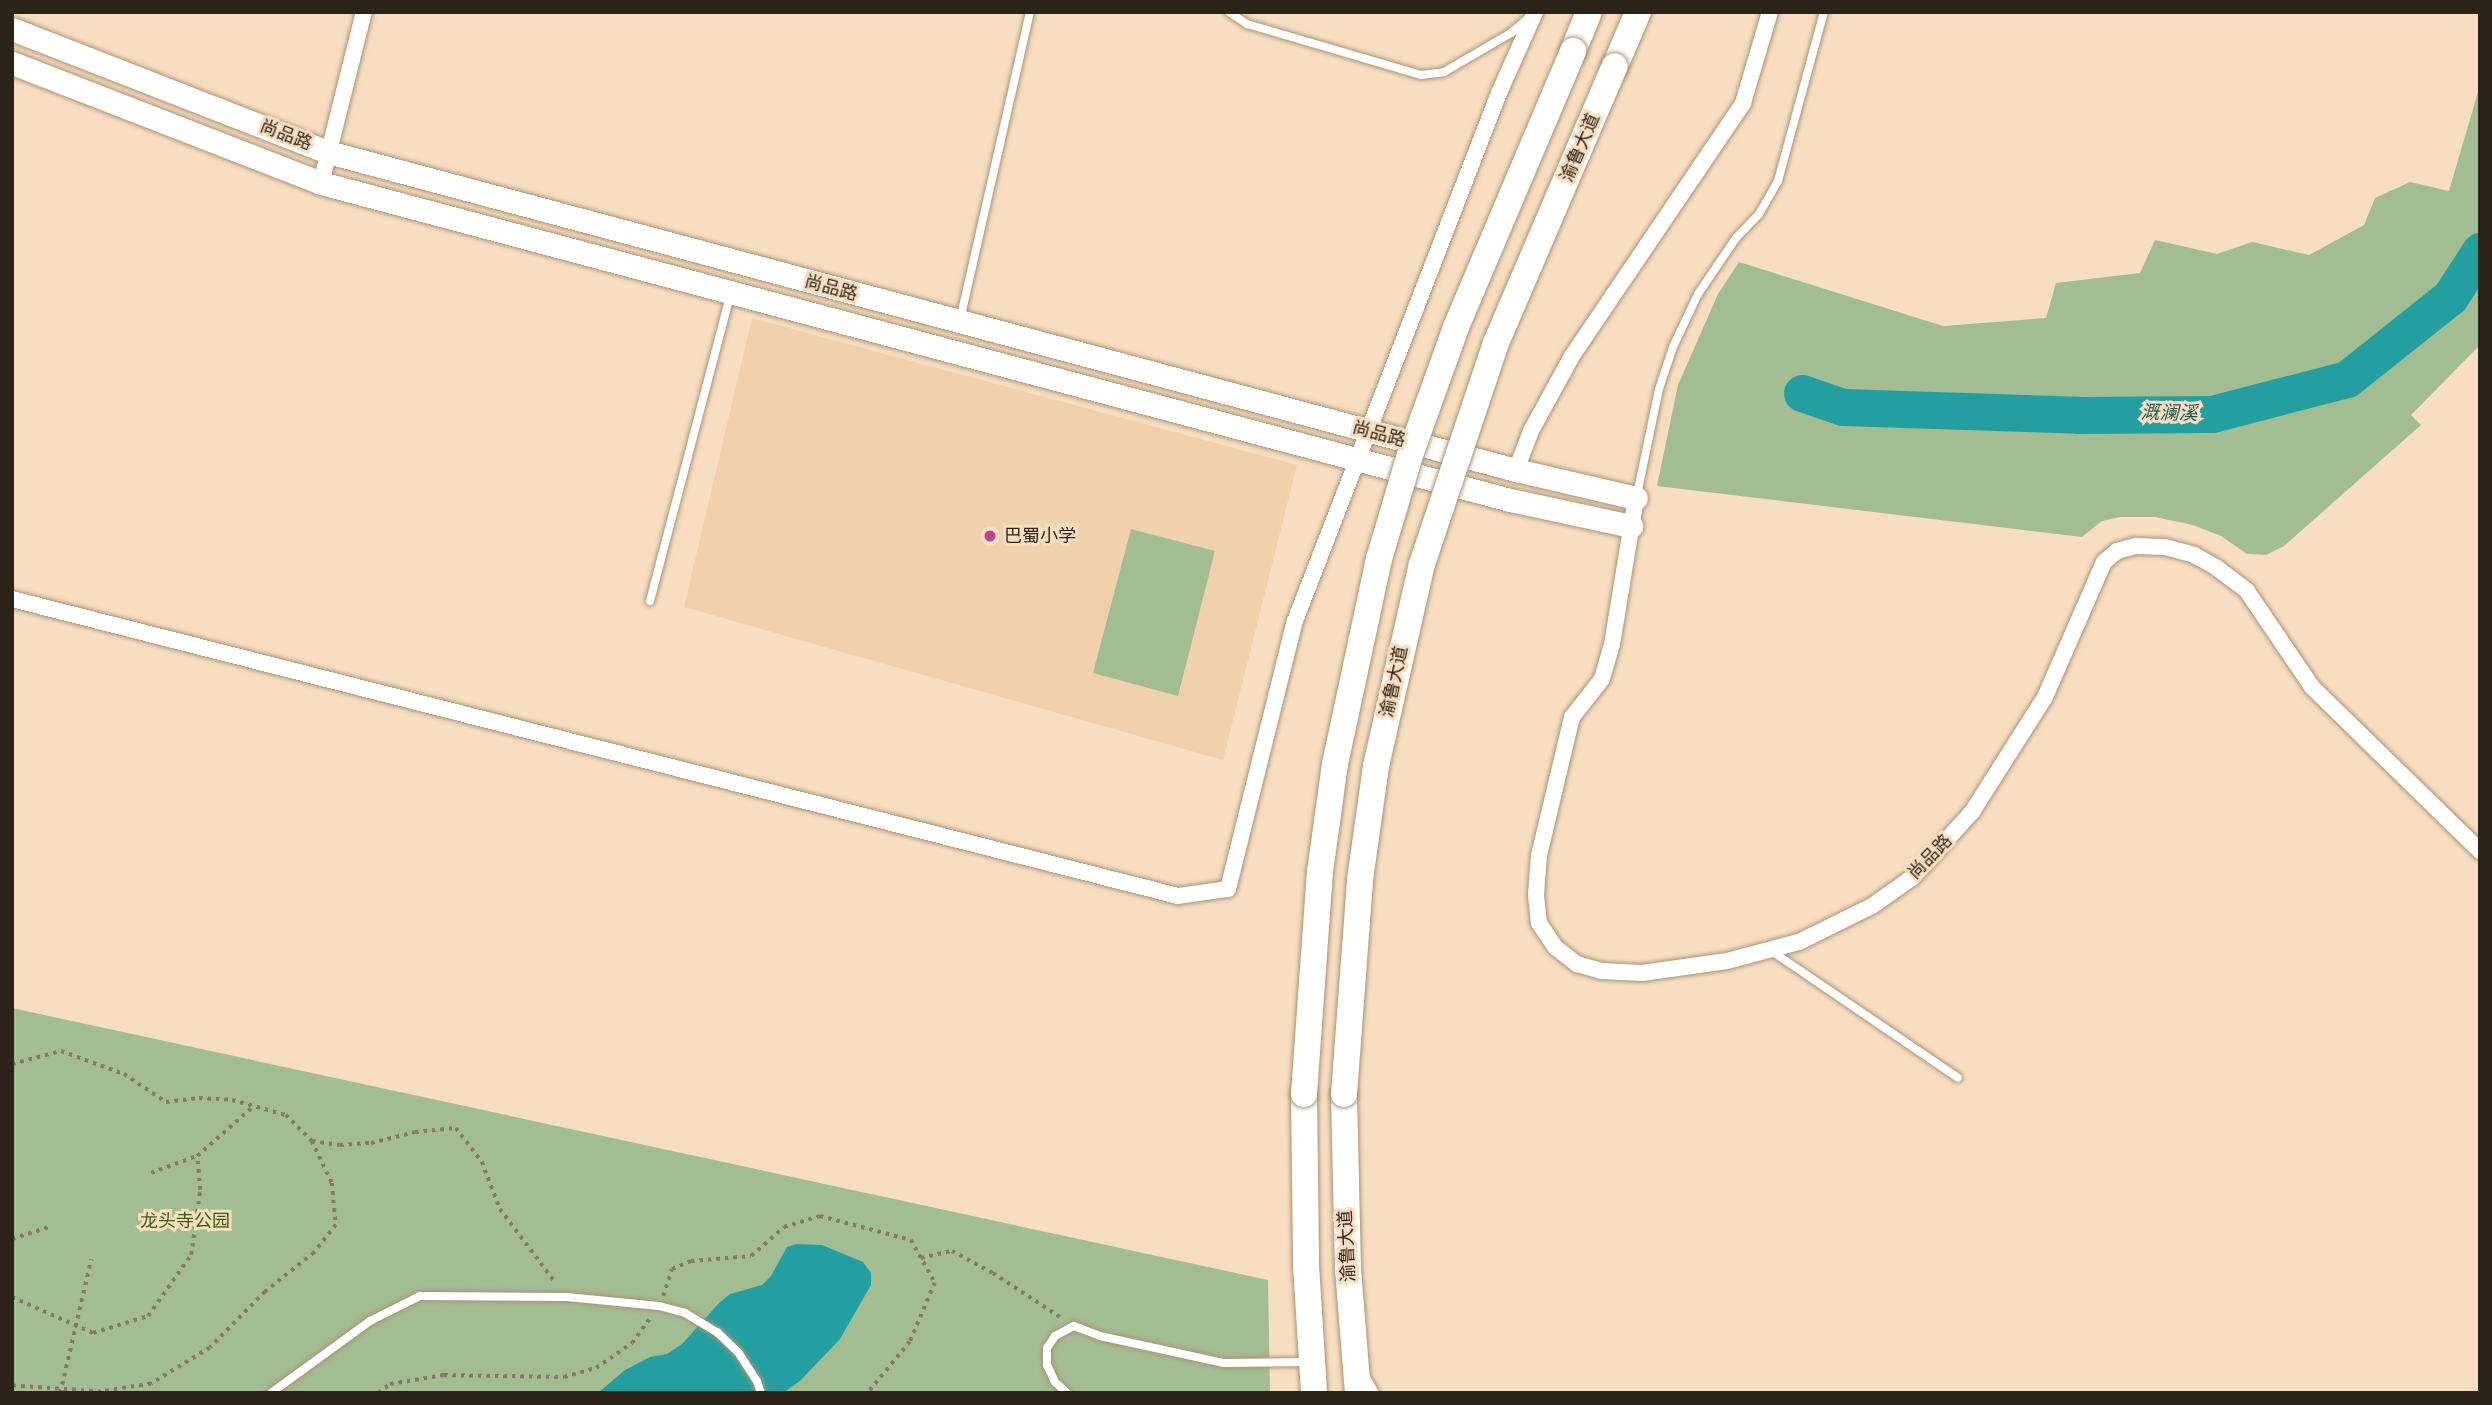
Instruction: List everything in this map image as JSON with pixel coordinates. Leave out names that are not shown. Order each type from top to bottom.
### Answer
[{"type":"highway","points":[[1314,1393],[1305,1225],[1304,1094],[1320,872],[1333,777],[1379,559],[1410,455],[1456,327],[1589,12]]},
{"type":"highway","name":"渝鲁大道","points":[[1358,1393],[1353,1354],[1344,1173],[1344,1094],[1360,880],[1374,778],[1395,672],[1422,564],[1496,343],[1638,12]]},
{"type":"main road","name":"尚品路","points":[[12,29],[328,152],[1516,470],[1636,498]]},
{"type":"main road","name":"尚品路","points":[[12,63],[321,183],[1510,500],[1631,526]]},
{"type":"street","points":[[321,183],[364,12]]},
{"type":"street","points":[[12,600],[1178,896],[1228,889],[1295,621],[1366,430],[1499,93],[1535,12]]},
{"type":"street","points":[[1516,470],[1531,431],[1572,356],[1743,103],[1770,12]]},
{"type":"street","name":"尚品路","points":[[1636,498],[1612,644],[1602,679],[1572,717],[1539,855],[1536,894],[1539,923],[1555,947],[1577,964],[1602,971],[1642,973],[1727,961],[1770,950],[1799,942],[1872,906],[1913,877],[1972,812],[2045,697],[2104,562],[2117,551],[2136,546],[2165,547],[2194,555],[2217,568],[2247,591],[2312,687],[2480,851]]},
{"type":"lane","points":[[960,322],[1030,12]]},
{"type":"lane","points":[[1229,12],[1247,24],[1421,75],[1444,72],[1511,33],[1535,12]]},
{"type":"lane","points":[[1636,498],[1659,389],[1672,347],[1698,294],[1736,238],[1759,214],[1778,181],[1824,12]]},
{"type":"lane","points":[[650,601],[731,292]]},
{"type":"lane","points":[[1770,950],[1958,1079]]},
{"type":"lane","points":[[271,1393],[370,1321],[420,1296],[567,1297],[659,1306],[685,1312],[717,1332],[738,1352],[757,1381],[761,1393]]},
{"type":"lane","points":[[1067,1393],[1055,1382],[1047,1364],[1047,1348],[1055,1336],[1074,1326],[1136,1345],[1224,1363],[1311,1362]]},
{"type":"lane","points":[[1353,1354],[1375,1393]]},
{"type":"path","points":[[12,1064],[61,1051],[124,1074],[166,1102],[199,1098],[232,1100],[286,1115],[312,1140],[332,1183],[336,1225],[314,1253],[265,1292],[210,1348],[151,1384],[101,1392],[12,1386]]},
{"type":"path","points":[[151,1173],[197,1156],[254,1106]]},
{"type":"path","points":[[312,1140],[340,1145],[371,1143],[415,1132],[456,1128],[482,1162],[500,1209],[567,1297]]},
{"type":"path","points":[[12,1297],[93,1333],[148,1316],[191,1255],[200,1190],[197,1156]]},
{"type":"path","points":[[378,1393],[390,1384],[444,1375],[564,1377],[596,1368],[632,1343],[659,1306],[672,1269],[691,1261],[751,1256],[784,1227],[820,1216],[911,1240],[935,1283],[910,1342],[869,1393]]},
{"type":"path","points":[[12,1239],[48,1227]]},
{"type":"path","points":[[921,1258],[952,1251],[993,1273],[1074,1326]]},
{"type":"path","points":[[61,1391],[91,1260]]},
{"type":"shaded area","name":"巴蜀小学","points":[[752,318],[1297,465],[1223,760],[684,607]]},
{"type":"green space","points":[[2480,85],[2480,345],[2411,415],[2421,425],[2284,546],[2266,555],[2247,554],[2221,536],[2193,525],[2155,517],[2120,517],[2102,521],[2082,537],[1657,486],[1678,385],[1718,294],[1739,262],[1943,326],[2046,318],[2056,283],[2140,273],[2155,240],[2217,254],[2252,242],[2309,255],[2364,225],[2375,198],[2410,182],[2449,191]]},
{"type":"green space","points":[[1131,529],[1215,551],[1178,696],[1093,673]]},
{"type":"green space","name":"龙头寺公园","points":[[12,1008],[1268,1280],[1270,1393],[12,1393]]},
{"type":"water","points":[[796,1244],[822,1245],[863,1262],[871,1273],[871,1285],[840,1339],[800,1381],[783,1393],[598,1393],[625,1370],[650,1357],[667,1354],[682,1344],[730,1294],[762,1285],[771,1276],[787,1247]]},
{"type":"waterway","name":"溉澜溪","points":[[1802,393],[1843,407],[2078,415],[2212,414],[2347,379],[2450,297],[2480,251]]},
{"type":"place","name":"巴蜀小学","points":[[990,536]]}]
